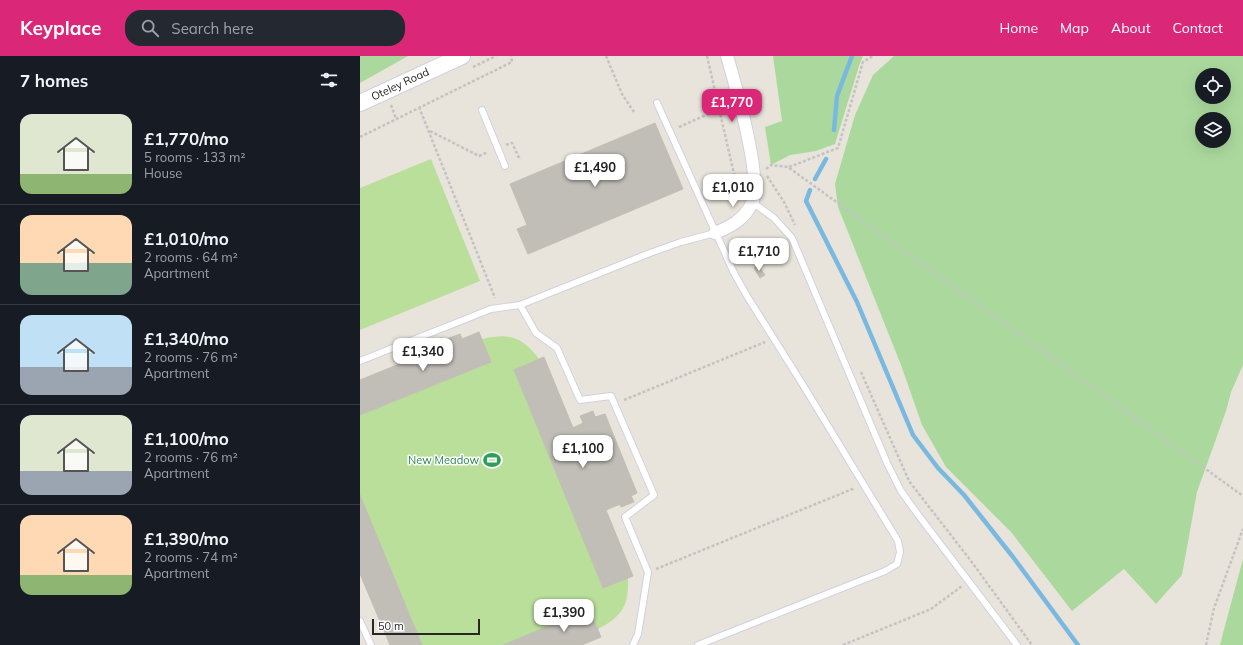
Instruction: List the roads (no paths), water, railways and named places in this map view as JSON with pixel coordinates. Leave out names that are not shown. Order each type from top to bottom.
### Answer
[{"type":"main road","name":"Oteley Road","points":[[360,103],[462,56]]},
{"type":"street","points":[[715,233],[738,221],[752,202],[756,186],[743,112],[727,56]]},
{"type":"lane","points":[[657,103],[671,131],[715,233],[747,296],[804,385],[898,541],[900,552],[896,564],[885,571],[698,645]]},
{"type":"lane","points":[[482,110],[505,166]]},
{"type":"lane","points":[[752,202],[774,218],[792,238],[893,477],[905,497],[1017,645]]},
{"type":"lane","points":[[360,361],[491,309],[520,305],[650,253],[681,242],[715,233]]},
{"type":"lane","points":[[520,305],[536,333],[557,348],[580,400],[611,396],[654,495],[625,517],[648,572],[638,634],[633,645]]},
{"type":"lane","points":[[360,621],[371,645]]},
{"type":"waterway","points":[[834,130],[837,96],[852,56]]},
{"type":"waterway","points":[[815,179],[826,159]]},
{"type":"waterway","points":[[810,190],[806,201],[857,302],[913,435],[938,468],[964,495],[1013,557],[1078,645]]},
{"type":"place","name":"New Meadow","points":[[492,460]]}]
